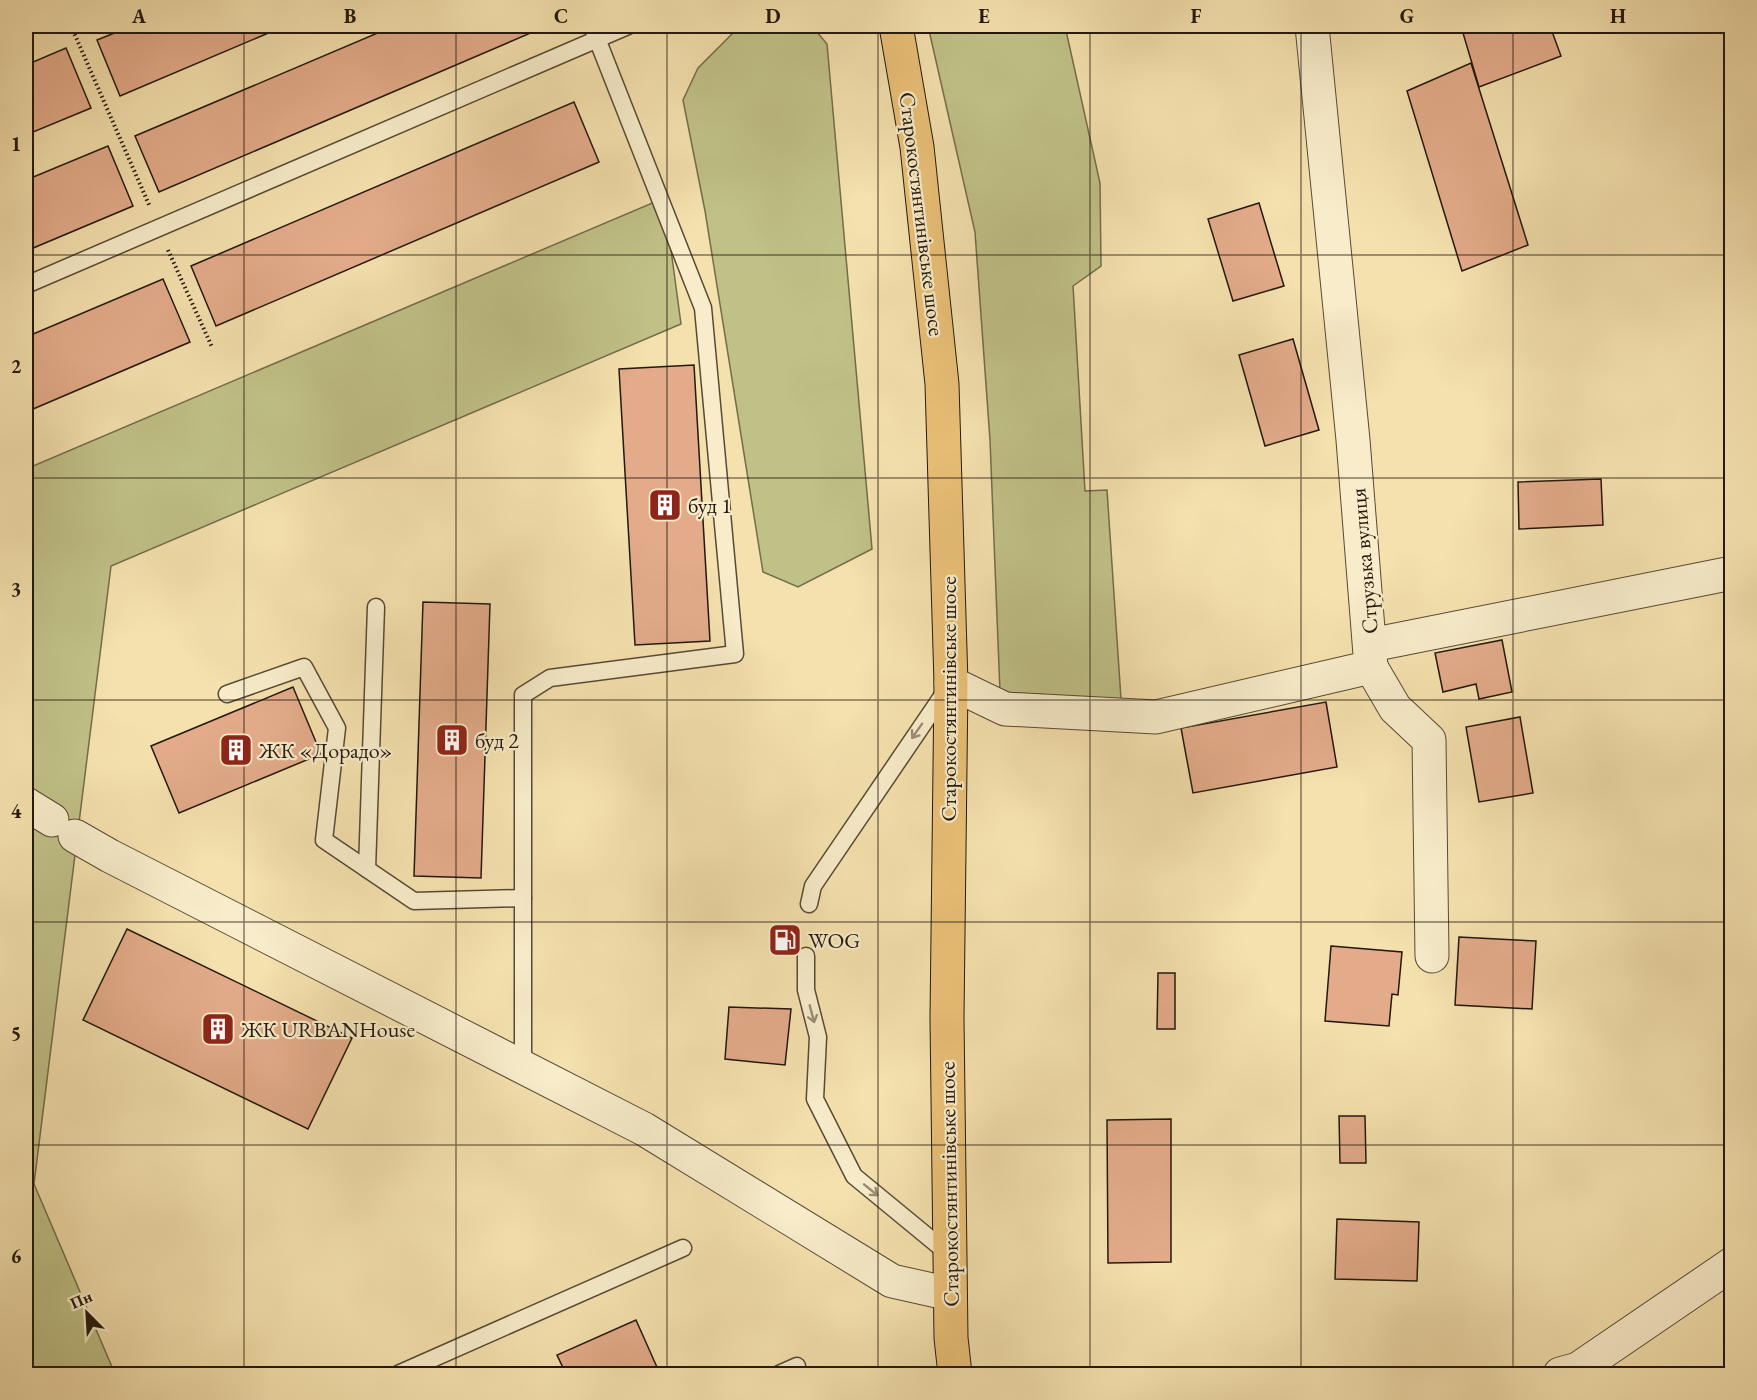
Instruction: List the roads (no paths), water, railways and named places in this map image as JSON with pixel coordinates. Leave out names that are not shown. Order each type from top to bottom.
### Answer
[{"type":"main road","name":"Старокостянтинівське шосе","points":[[896,26],[917,147],[942,384],[951,683],[947,1018],[950,1294],[955,1374]]},
{"type":"street","name":"Струзька вулиця","points":[[951,683],[1005,709],[1156,717],[1371,656],[1312,26]]},
{"type":"street","points":[[1432,956],[1430,740],[1395,708],[1371,656],[1731,573]]},
{"type":"street","points":[[51,820],[110,856],[644,1129],[892,1281],[950,1294]]},
{"type":"street","points":[[1560,1374],[1578,1369],[1731,1264]]},
{"type":"lane","points":[[26,285],[159,228],[595,32],[628,26]]},
{"type":"lane","points":[[523,1069],[523,695],[550,678],[735,654],[703,308],[595,32]]},
{"type":"lane","points":[[367,869],[376,607]]},
{"type":"lane","points":[[227,694],[304,667],[337,728],[324,840],[414,901],[523,898]]},
{"type":"lane","points":[[809,904],[813,886],[818,878],[951,683]]},
{"type":"lane","points":[[806,956],[806,990],[818,1037],[815,1099],[854,1176],[950,1255]]},
{"type":"lane","points":[[398,1374],[683,1248]]},
{"type":"lane","points":[[778,1374],[797,1366]]},
{"type":"place","name":"буд 1","points":[[665,505]]},
{"type":"place","name":"буд 2","points":[[452,740]]},
{"type":"place","name":"ЖК «Дорадо»","points":[[236,750]]},
{"type":"place","name":"WOG","points":[[785,940]]},
{"type":"place","name":"ЖК URBANHouse","points":[[218,1029]]}]
